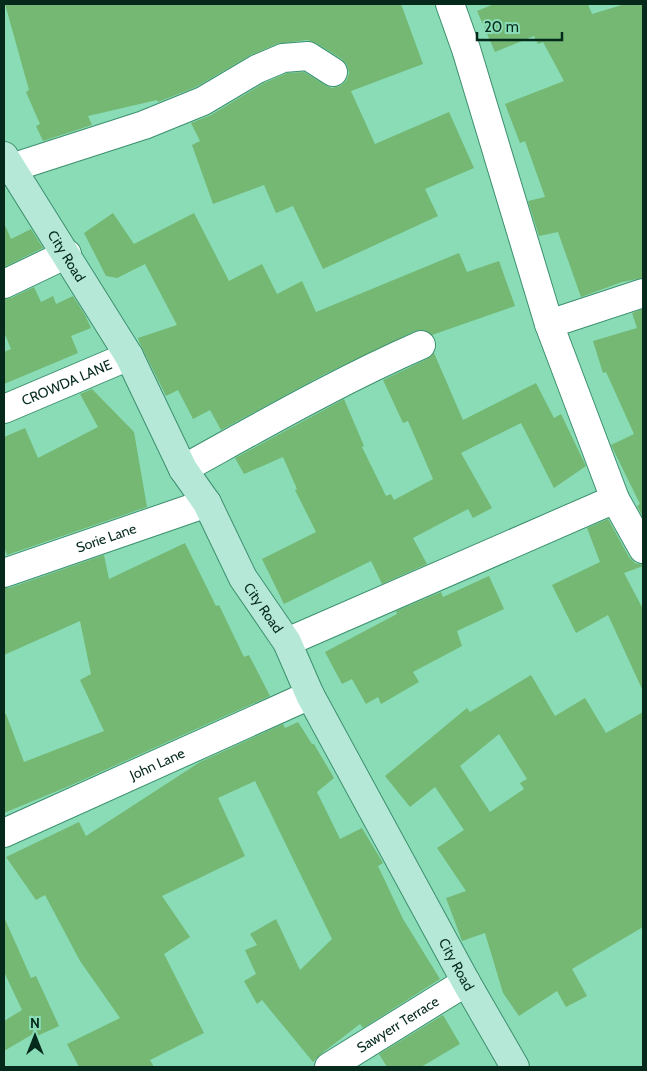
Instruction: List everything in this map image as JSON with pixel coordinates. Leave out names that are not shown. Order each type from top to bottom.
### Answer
[{"type":"main road","name":"City Road","points":[[7,162],[130,356],[183,469],[207,503],[243,578],[287,642],[310,695],[466,982],[515,1067]]},
{"type":"street","points":[[450,4],[466,49],[549,324],[615,499],[643,549]]},
{"type":"street","points":[[7,162],[144,125],[204,101],[257,69],[283,58],[308,56],[333,72]]},
{"type":"street","points":[[4,284],[67,254]]},
{"type":"street","points":[[549,324],[643,293]]},
{"type":"street","points":[[183,469],[301,404],[421,345]]},
{"type":"street","name":"CROWDA LANE","points":[[4,409],[130,356]]},
{"type":"street","points":[[287,642],[615,499]]},
{"type":"street","name":"Sorie Lane","points":[[4,573],[207,503]]},
{"type":"street","name":"John Lane","points":[[4,833],[310,695]]},
{"type":"street","name":"Sawyerr Terrace","points":[[329,1067],[466,982]]},
{"type":"building","points":[[5,4],[401,4],[423,64],[351,91],[375,144],[449,112],[474,168],[425,189],[438,216],[323,269],[293,206],[276,213],[264,185],[213,204],[192,145],[200,141],[191,123],[211,115],[264,83],[287,73],[304,72],[332,88],[340,86],[346,81],[349,73],[347,65],[342,59],[316,43],[307,40],[277,44],[249,56],[196,87],[158,102],[157,100],[88,116],[92,125],[43,141],[36,126],[40,124],[26,92],[29,90]]},
{"type":"building","points":[[494,4],[588,4],[592,14],[625,4],[643,4],[643,278],[622,282],[581,297],[558,232],[539,236],[528,201],[545,197],[525,141],[520,143],[505,104],[564,81],[543,42],[538,44],[534,36],[495,52],[477,11]]},
{"type":"building","points":[[113,213],[134,244],[194,213],[229,281],[262,264],[277,294],[302,281],[316,312],[459,253],[467,272],[499,261],[515,306],[432,335],[423,330],[415,331],[323,375],[221,430],[210,410],[193,419],[178,390],[166,396],[140,344],[138,338],[177,325],[145,264],[117,278],[106,276],[84,233]]},
{"type":"building","points":[[4,223],[11,239],[31,229],[43,248],[4,267]]},
{"type":"building","points":[[34,287],[41,302],[53,296],[56,304],[73,296],[91,328],[71,336],[78,353],[4,384],[4,352],[11,349],[4,332],[4,299],[11,298]]},
{"type":"building","points":[[643,309],[643,517],[637,506],[640,504],[611,445],[634,434],[606,372],[603,373],[593,341],[637,328],[632,313]]},
{"type":"building","points":[[434,353],[463,420],[536,383],[554,418],[561,414],[586,466],[554,488],[521,423],[461,453],[492,508],[473,518],[468,509],[413,538],[427,564],[382,584],[371,561],[284,604],[262,559],[316,532],[295,490],[297,489],[283,457],[244,474],[235,458],[344,399],[364,446],[362,447],[386,496],[391,494],[394,500],[433,479],[408,421],[403,423],[383,380],[427,359]]},
{"type":"building","points":[[92,389],[134,432],[147,507],[7,555],[4,546],[4,437],[25,428],[38,458],[98,427],[80,394]]},
{"type":"building","points":[[608,519],[629,557],[635,563],[643,565],[624,573],[643,609],[643,691],[608,615],[576,633],[552,585],[600,562],[587,528]]},
{"type":"building","points":[[185,543],[216,606],[219,605],[244,657],[249,655],[270,696],[67,787],[4,813],[4,714],[6,714],[24,762],[104,731],[80,680],[91,674],[80,621],[4,655],[4,588],[9,588],[104,555],[109,579]]},
{"type":"building","points":[[489,576],[504,609],[457,631],[462,646],[413,672],[419,682],[381,704],[378,697],[366,704],[352,679],[342,684],[325,652],[397,614],[396,611],[441,592],[443,597]]},
{"type":"building","points":[[531,675],[555,716],[585,698],[606,733],[643,712],[643,927],[572,969],[587,996],[566,1007],[557,991],[519,1016],[503,993],[485,933],[462,941],[446,898],[466,891],[437,848],[464,830],[435,787],[410,807],[385,776],[467,708],[470,712]],"holes":[[[499,734],[527,779],[520,783],[524,789],[490,812],[460,766]]]},
{"type":"building","points":[[298,722],[312,744],[314,744],[334,778],[317,792],[340,839],[362,828],[383,863],[378,866],[403,919],[440,979],[363,1028],[360,1024],[313,1062],[262,1000],[257,1004],[244,981],[256,974],[245,950],[257,945],[250,934],[276,919],[300,970],[332,939],[255,781],[218,798],[245,856],[162,896],[190,937],[164,954],[204,1033],[150,1060],[154,1067],[79,1067],[67,1044],[120,1018],[80,961],[45,895],[36,900],[6,857],[79,822],[86,836],[200,762],[283,724],[285,728]]},
{"type":"building","points":[[4,917],[31,978],[36,976],[59,1026],[35,1037],[33,1034],[4,1051],[4,1021],[22,1010],[4,972]]},
{"type":"building","points":[[443,1015],[460,1044],[421,1067],[387,1067],[379,1054]]}]
